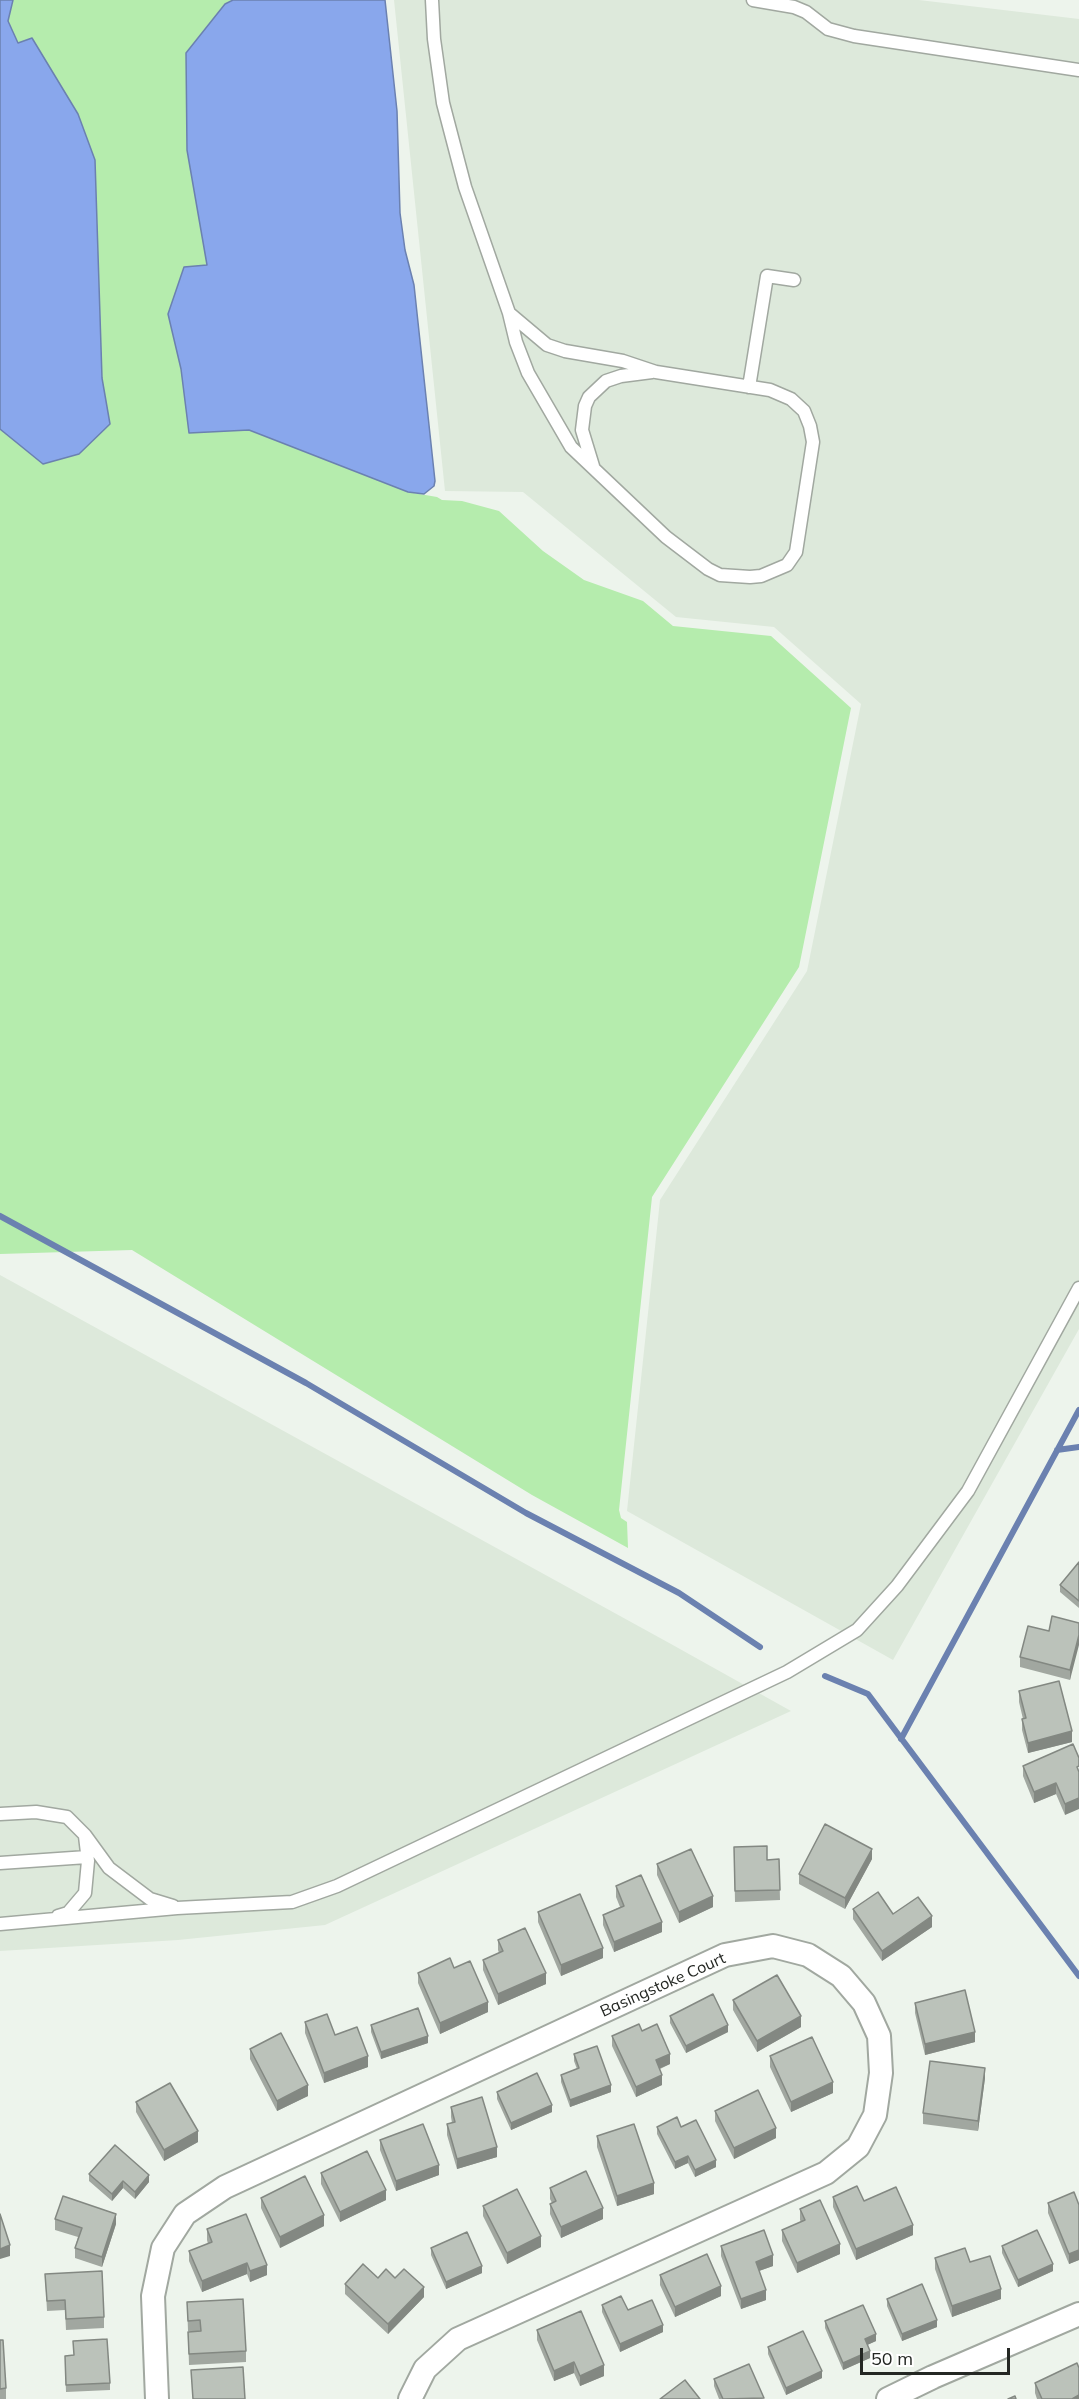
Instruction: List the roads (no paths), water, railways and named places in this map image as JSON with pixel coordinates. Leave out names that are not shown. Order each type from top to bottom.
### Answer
[{"type":"street","name":"Basingstoke Court","points":[[157,2399],[153,2296],[163,2248],[185,2214],[225,2187],[725,1955],[773,1946],[808,1955],[841,1976],[864,2003],[879,2037],[881,2073],[875,2115],[858,2147],[826,2173],[458,2339],[425,2369],[410,2399]]},
{"type":"street","points":[[888,2399],[933,2377],[1079,2314]]},
{"type":"lane","points":[[432,0],[437,68],[450,134],[476,218],[528,373],[571,447],[666,537],[708,569],[720,575],[750,578],[787,565],[796,552],[813,442],[804,411],[791,399],[770,390],[656,372],[623,361],[565,351],[548,345],[509,313]]},
{"type":"lane","points":[[753,0],[794,7],[806,12],[828,28],[854,36],[1079,70]]},
{"type":"lane","points":[[749,387],[768,276],[794,280]]},
{"type":"lane","points":[[593,467],[582,430],[585,406],[589,397],[606,381],[621,376],[656,372]]},
{"type":"lane","points":[[0,1924],[177,1908],[292,1902],[337,1886],[787,1672],[857,1630],[897,1586],[968,1491],[1079,1288]]},
{"type":"lane","points":[[0,1814],[36,1812],[67,1817],[85,1835],[109,1868],[150,1899],[177,1908]]},
{"type":"lane","points":[[37,1922],[68,1913],[85,1893],[87,1857],[85,1835]]},
{"type":"lane","points":[[0,1863],[87,1857]]},
{"type":"water","points":[[0,0],[13,0],[8,21],[18,43],[32,38],[78,114],[95,160],[102,378],[110,424],[79,454],[43,464],[0,429]]},
{"type":"water","points":[[233,0],[385,0],[397,111],[400,213],[405,250],[414,285],[435,481],[434,486],[424,494],[408,492],[249,430],[189,433],[181,369],[168,314],[184,267],[207,265],[187,150],[186,53],[225,4]]},
{"type":"waterway","points":[[0,1216],[306,1383],[526,1513],[679,1593],[760,1647]]},
{"type":"waterway","points":[[901,1739],[1079,1410]]},
{"type":"waterway","points":[[1057,1450],[1079,1447]]},
{"type":"waterway","points":[[825,1676],[868,1694],[1079,1976]]}]
